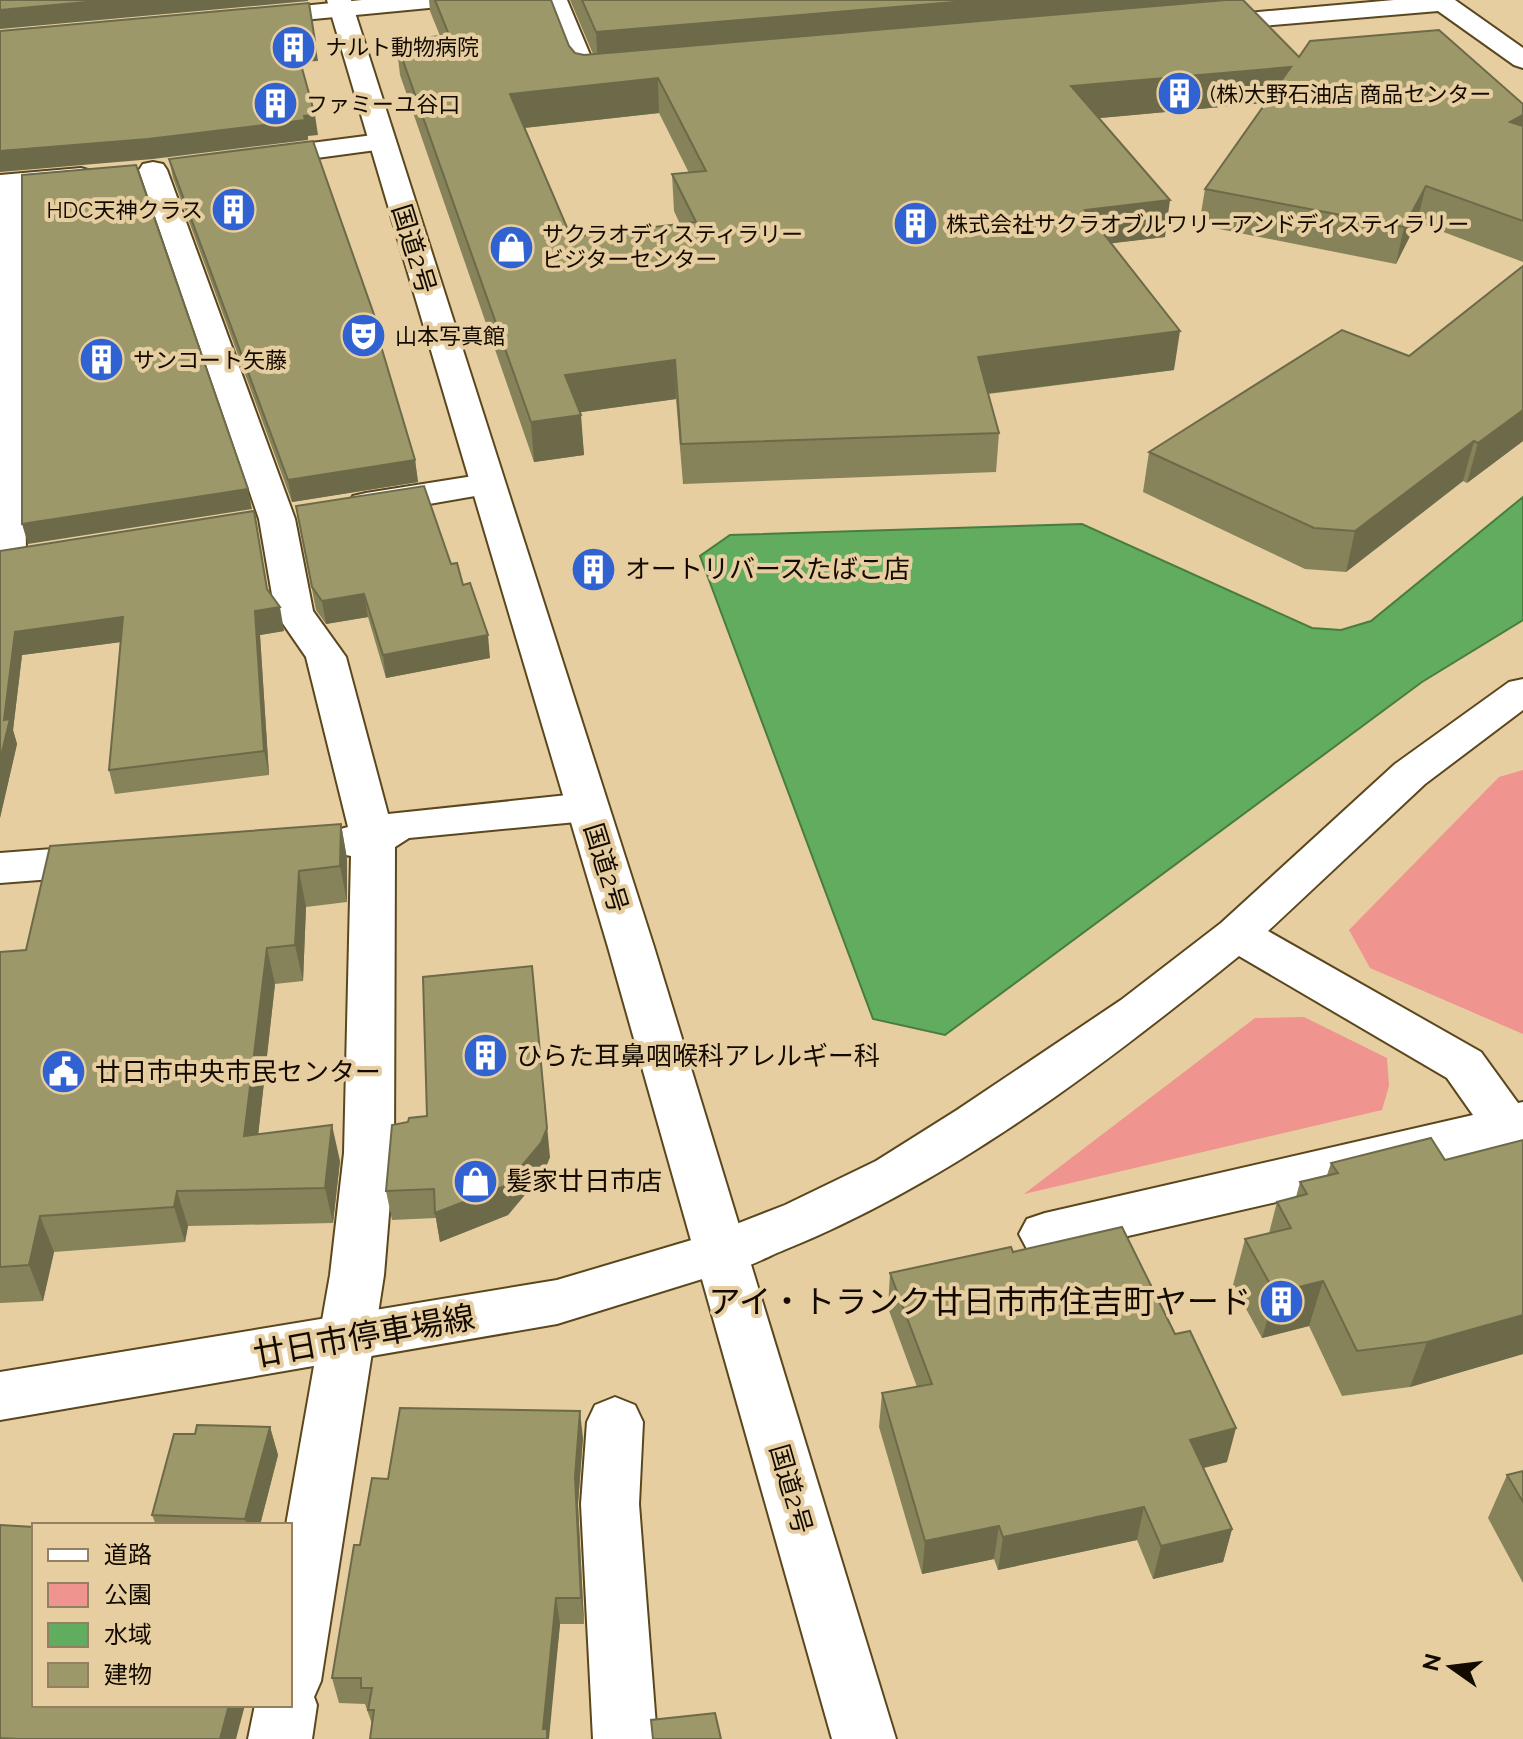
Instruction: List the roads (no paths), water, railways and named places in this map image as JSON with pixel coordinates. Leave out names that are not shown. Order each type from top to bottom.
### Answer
[{"type":"main road","points":[[225,20],[340,4],[439,0]]},
{"type":"main road","points":[[555,0],[587,78],[650,73]]},
{"type":"main road","points":[[1174,27],[1442,2],[1523,60]]},
{"type":"main road","name":"国道2号","points":[[340,4],[722,1252],[864,1739]]},
{"type":"main road","points":[[229,161],[381,142]]},
{"type":"main road","points":[[14,560],[4,184],[142,171],[293,516],[294,612],[326,657],[373,840],[369,1153],[357,1275],[292,1669]]},
{"type":"main road","points":[[293,516],[486,485]]},
{"type":"main road","name":"廿日市停車場線","points":[[0,1396],[557,1302],[722,1252],[803,1220],[894,1175],[975,1124],[1138,1012],[1237,934],[1410,774],[1523,691]]},
{"type":"main road","points":[[311,844],[373,840],[399,825],[587,807]]},
{"type":"main road","points":[[0,868],[140,857]]},
{"type":"main road","points":[[1045,1234],[1403,1153],[1515,1123],[1464,1065],[1237,934]]},
{"type":"main road","points":[[615,1422],[610,1504],[625,1739]]},
{"type":"main road","points":[[280,1739],[286,1707]]},
{"type":"water","points":[[1523,497],[1523,620],[1422,682],[945,1035],[873,1019],[700,556],[730,535],[1082,524],[1312,628],[1341,630],[1371,621]]},
{"type":"place","name":"ナルト動物病院","points":[[294,47]]},
{"type":"place","name":"(株)大野石油店 商品センター","points":[[1179,94]]},
{"type":"place","name":"ファミーユ谷口","points":[[275,104]]},
{"type":"place","name":"HDC天神クラス","points":[[234,210]]},
{"type":"place","name":"株式会社サクラオブルワリーアンドディスティラリー","points":[[915,224]]},
{"type":"place","name":"サクラオディスティラリー ビジターセンター","points":[[511,247]]},
{"type":"place","name":"山本写真館","points":[[364,336]]},
{"type":"place","name":"サンコート矢藤","points":[[102,360]]},
{"type":"place","name":"オートリバースたばこ店","points":[[594,569]]},
{"type":"place","name":"ひらた耳鼻咽喉科アレルギー科","points":[[485,1056]]},
{"type":"place","name":"廿日市中央市民センター","points":[[64,1072]]},
{"type":"place","name":"髪家廿日市店","points":[[475,1181]]},
{"type":"place","name":"アイ・トランク廿日市市住吉町ヤード","points":[[1282,1302]]}]
